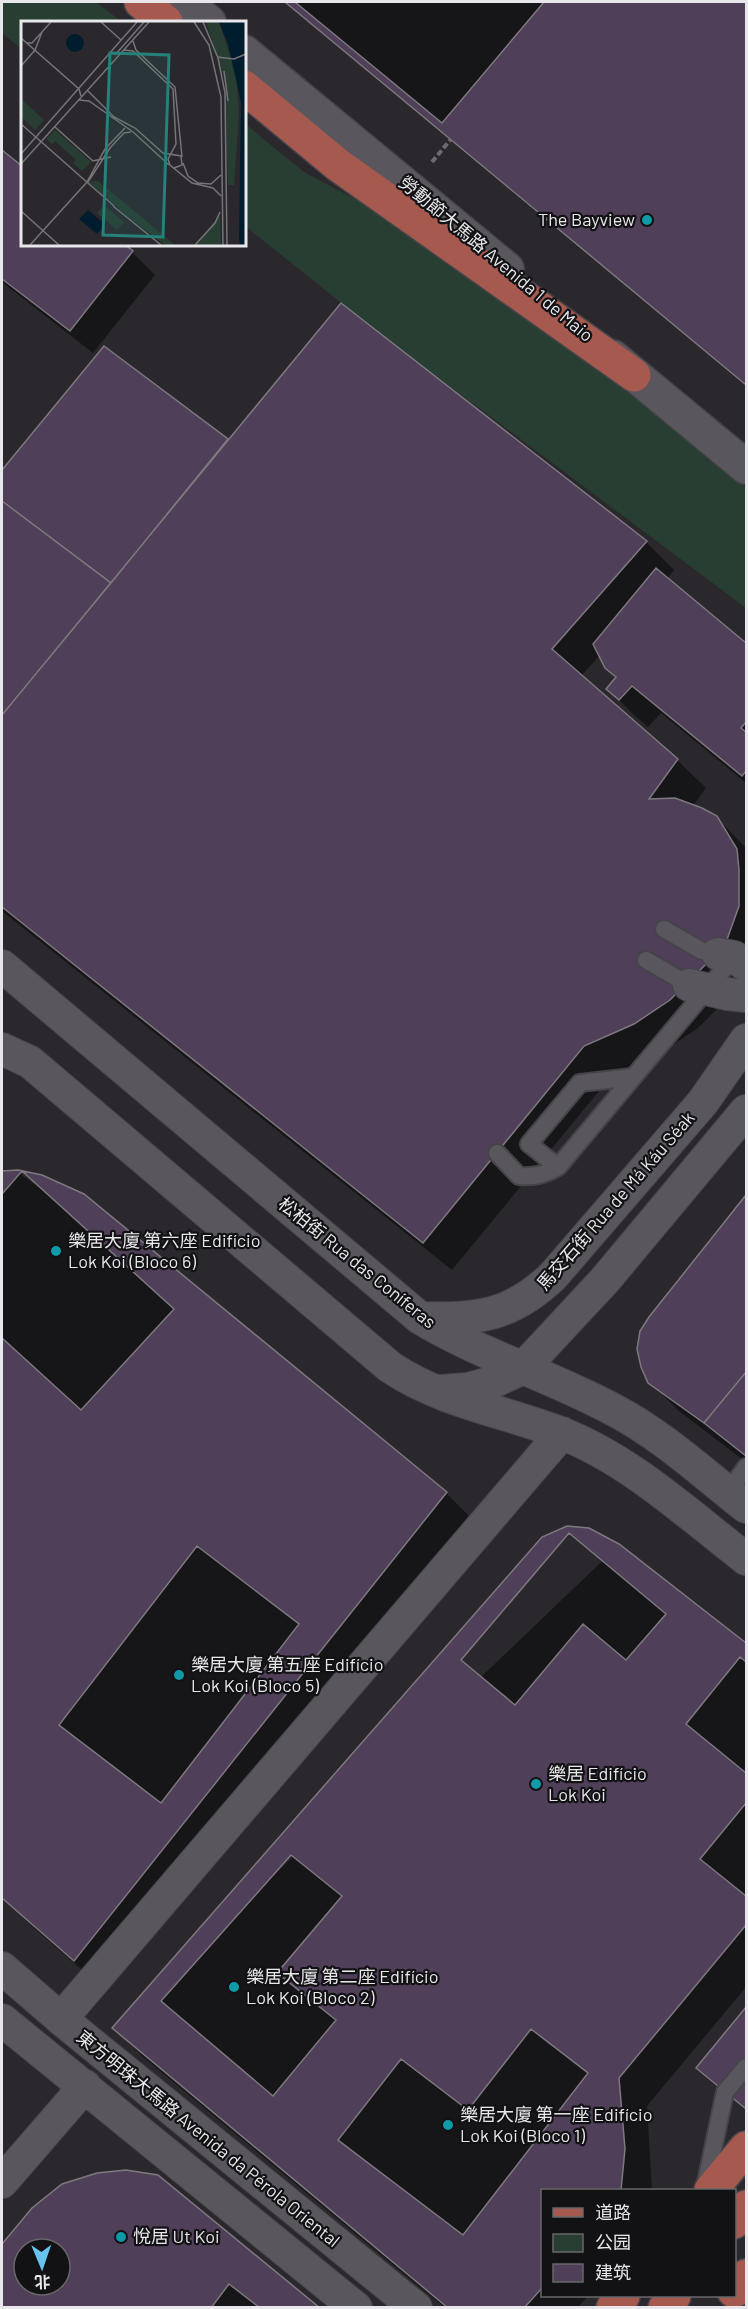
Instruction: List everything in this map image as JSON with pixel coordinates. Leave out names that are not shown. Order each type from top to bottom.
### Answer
[{"type":"main road","points":[[141,2],[165,21]]},
{"type":"main road","points":[[246,89],[338,165],[634,375]]},
{"type":"main road","points":[[712,2189],[747,2148]]},
{"type":"main road","points":[[736,2221],[747,2207]]},
{"type":"main road","points":[[736,2289],[747,2276]]},
{"type":"street","points":[[184,2],[208,21]]},
{"type":"street","name":"勞動節大馬路 Avenida 1 de Maio","points":[[246,54],[747,467]]},
{"type":"street","name":"松柏街 Rua das Coníferas","points":[[2,966],[420,1318],[442,1331],[616,1410],[651,1433],[737,1500]]},
{"type":"street","points":[[698,986],[727,994],[747,996]]},
{"type":"street","name":"馬交石街 Rua de Má Káu Séak","points":[[420,1318],[486,1315],[514,1306],[534,1294],[553,1276],[703,1102],[747,1040]]},
{"type":"street","points":[[2,1049],[30,1062],[390,1367],[434,1392],[562,1433],[624,1466],[747,1559]]},
{"type":"street","points":[[434,1392],[468,1389],[493,1382],[524,1368],[605,1280],[747,1111]]},
{"type":"street","points":[[61,2019],[562,1433]]},
{"type":"street","name":"東方明珠大馬路 Avenida da Pérola Oriental","points":[[2,1968],[61,2019],[416,2307]]},
{"type":"street","name":"東方明珠大馬路 Avenida da Pérola Oriental","points":[[2,2019],[356,2307]]},
{"type":"street","points":[[2,2182],[85,2086]]},
{"type":"lane","points":[[664,929],[702,951],[733,959]]},
{"type":"lane","points":[[497,1153],[519,1176],[533,1177],[546,1174],[558,1167],[633,1077],[698,986],[733,959]]},
{"type":"lane","points":[[646,960],[698,986]]},
{"type":"lane","points":[[558,1167],[529,1143],[580,1083],[633,1077]]},
{"type":"lane","points":[[737,1500],[747,1467]]},
{"type":"lane","points":[[704,2189],[725,2092],[747,2067]]},
{"type":"green space","points":[[2,2],[96,2],[121,21],[21,21],[21,48],[2,33]]},
{"type":"green space","points":[[246,125],[304,172],[468,259],[746,487],[746,608],[384,337],[246,227]]},
{"type":"building","name":"The Bayview","points":[[285,2],[746,2],[746,385],[497,178]]},
{"type":"building","points":[[295,2],[544,2],[442,123]]},
{"type":"building","points":[[2,150],[21,165],[21,246],[127,246],[133,251],[70,331],[2,279]]},
{"type":"building","points":[[341,303],[647,541],[552,649],[678,759],[649,799],[675,798],[717,816],[737,849],[739,870],[739,906],[725,945],[670,1000],[634,1024],[584,1046],[423,1243],[2,907],[2,715]]},
{"type":"building","points":[[104,346],[228,439],[111,583],[2,501],[2,470]]},
{"type":"building","points":[[2,501],[111,583],[2,715]]},
{"type":"building","points":[[656,568],[746,643],[746,722],[741,728],[746,732],[746,771],[742,776],[632,686],[619,700],[606,689],[616,677],[605,668],[593,644]]},
{"type":"building","points":[[18,1170],[42,1175],[84,1194],[447,1492],[74,1961],[2,1898],[2,1171]]},
{"type":"building","name":"樂居大廈 第六座 Edifício Lok Koi (Bloco 6)","points":[[22,1171],[174,1309],[81,1410],[2,1338],[2,1194]]},
{"type":"building","points":[[746,1195],[746,1372],[704,1423],[648,1383],[637,1349],[640,1331]]},
{"type":"building","points":[[746,1372],[746,1456],[704,1423]]},
{"type":"building","name":"樂居 Edifício Lok Koi","points":[[567,1526],[589,1528],[619,1544],[746,1643],[746,1925],[619,2078],[625,2149],[621,2189],[541,2189],[541,2289],[524,2308],[448,2308],[112,2028],[542,1537]]},
{"type":"building","points":[[569,1533],[666,1614],[626,1660],[583,1624],[515,1705],[461,1660]]},
{"type":"building","name":"樂居大廈 第五座 Edifício Lok Koi (Bloco 5)","points":[[197,1546],[299,1624],[161,1803],[59,1725]]},
{"type":"building","points":[[740,1657],[746,1662],[746,1773],[686,1724]]},
{"type":"building","points":[[746,1803],[746,1896],[700,1859]]},
{"type":"building","name":"樂居大廈 第二座 Edifício Lok Koi (Bloco 2)","points":[[291,1855],[342,1896],[277,1973],[336,2020],[273,2096],[161,2001]]},
{"type":"building","points":[[746,2007],[746,2109],[696,2068]]},
{"type":"building","name":"樂居大廈 第一座 Edifício Lok Koi (Bloco 1)","points":[[531,2029],[588,2073],[463,2235],[338,2140],[401,2059],[468,2110]]},
{"type":"building","name":"悅居 Ut Koi","points":[[126,2170],[158,2175],[320,2308],[2,2308],[2,2244],[32,2208],[62,2184],[97,2173]]},
{"type":"building","points":[[229,2284],[260,2308],[211,2308]]},
{"type":"place","name":"The Bayview","points":[[647,220]]},
{"type":"place","name":"樂居大廈 第六座 Edifício Lok Koi (Bloco 6)","points":[[56,1251]]},
{"type":"place","name":"樂居大廈 第五座 Edifício Lok Koi (Bloco 5)","points":[[179,1675]]},
{"type":"place","name":"樂居 Edifício Lok Koi","points":[[536,1784]]},
{"type":"place","name":"樂居大廈 第二座 Edifício Lok Koi (Bloco 2)","points":[[234,1987]]},
{"type":"place","name":"樂居大廈 第一座 Edifício Lok Koi (Bloco 1)","points":[[448,2125]]},
{"type":"place","name":"悅居 Ut Koi","points":[[121,2237]]}]
